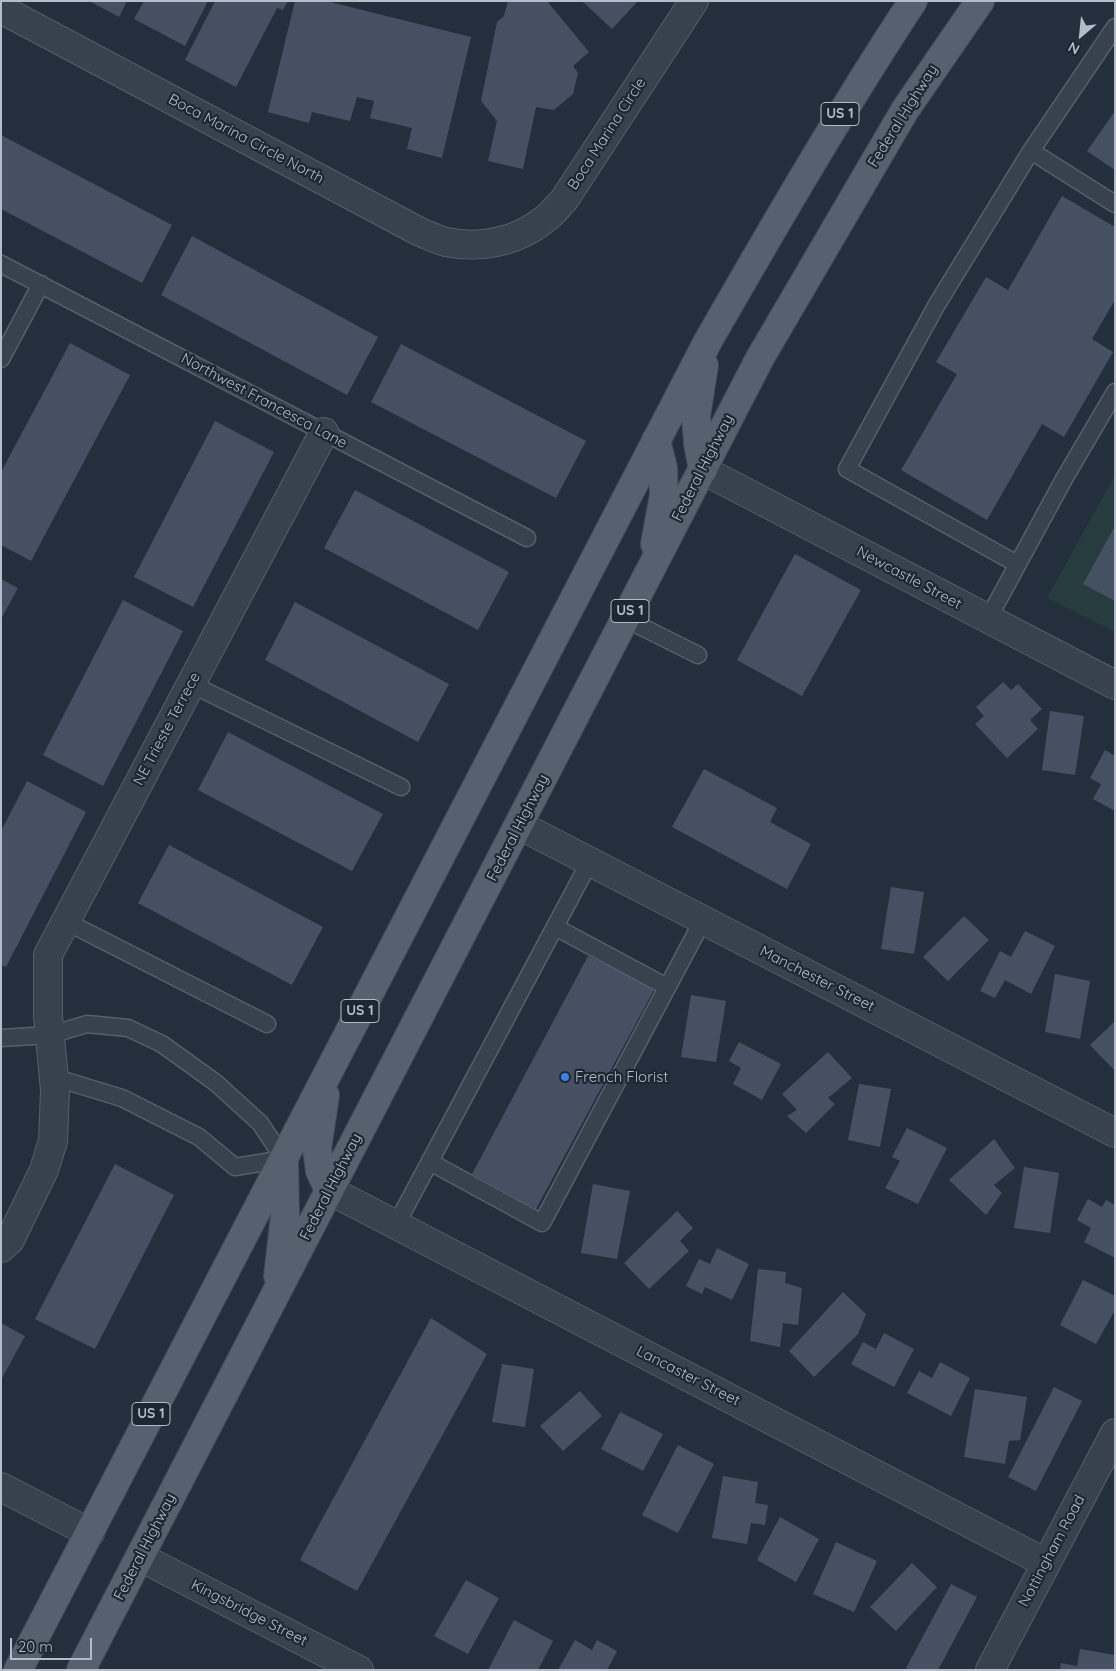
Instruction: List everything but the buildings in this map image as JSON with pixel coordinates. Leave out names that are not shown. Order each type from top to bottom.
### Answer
[{"type":"main road","name":"US 1","points":[[18,1670],[708,341],[793,192],[861,80],[913,1]]},
{"type":"main road","name":"Federal Highway","points":[[81,1670],[760,358],[905,110],[980,1]]},
{"type":"main road","points":[[702,470],[696,416],[708,341]]},
{"type":"main road","points":[[650,570],[664,494],[663,468],[656,440]]},
{"type":"main road","points":[[328,1074],[317,1149],[320,1171],[329,1190]]},
{"type":"main road","points":[[275,1295],[285,1216],[284,1159]]},
{"type":"street","name":"Boca Marina Circle","points":[[498,243],[523,234],[545,219],[564,200],[694,1]]},
{"type":"street","name":"Boca Marina Circle North","points":[[1,9],[420,232],[444,242],[471,245],[498,243]]},
{"type":"street","name":"NE Trieste Terrece","points":[[1,1248],[10,1240],[44,1170],[54,1141],[48,955],[324,432]]},
{"type":"street","name":"Newcastle Street","points":[[702,470],[1115,685]]},
{"type":"street","name":"Manchester Street","points":[[519,825],[1115,1133]]},
{"type":"street","name":"Lancaster Street","points":[[329,1190],[1046,1563]]},
{"type":"street","name":"Nottingham Road","points":[[990,1670],[1114,1434]]},
{"type":"street","points":[[1,1487],[90,1533]]},
{"type":"street","name":"Kingsbridge Street","points":[[140,1557],[358,1670]]},
{"type":"lane","points":[[1018,564],[847,469],[936,306],[1031,151],[1115,28]]},
{"type":"lane","points":[[1031,151],[1115,204]]},
{"type":"lane","name":"Northwest Francesca Lane","points":[[1,264],[527,538]]},
{"type":"lane","points":[[1,359],[41,284]]},
{"type":"lane","points":[[988,619],[1064,479],[1115,392]]},
{"type":"lane","points":[[626,619],[698,655]]},
{"type":"lane","points":[[191,684],[401,787]]},
{"type":"lane","points":[[396,1225],[590,861]]},
{"type":"lane","points":[[430,1162],[542,1223],[703,920]]},
{"type":"lane","points":[[66,921],[267,1024]]},
{"type":"lane","points":[[555,927],[667,987]]},
{"type":"lane","points":[[1,1038],[50,1035],[87,1024],[128,1028],[162,1044],[216,1083],[260,1123],[284,1159],[235,1167],[199,1137],[122,1098],[53,1077]]},
{"type":"green space","points":[[1115,475],[1115,632],[1047,598]]},
{"type":"place","name":"French Florist","points":[[565,1077]]}]
